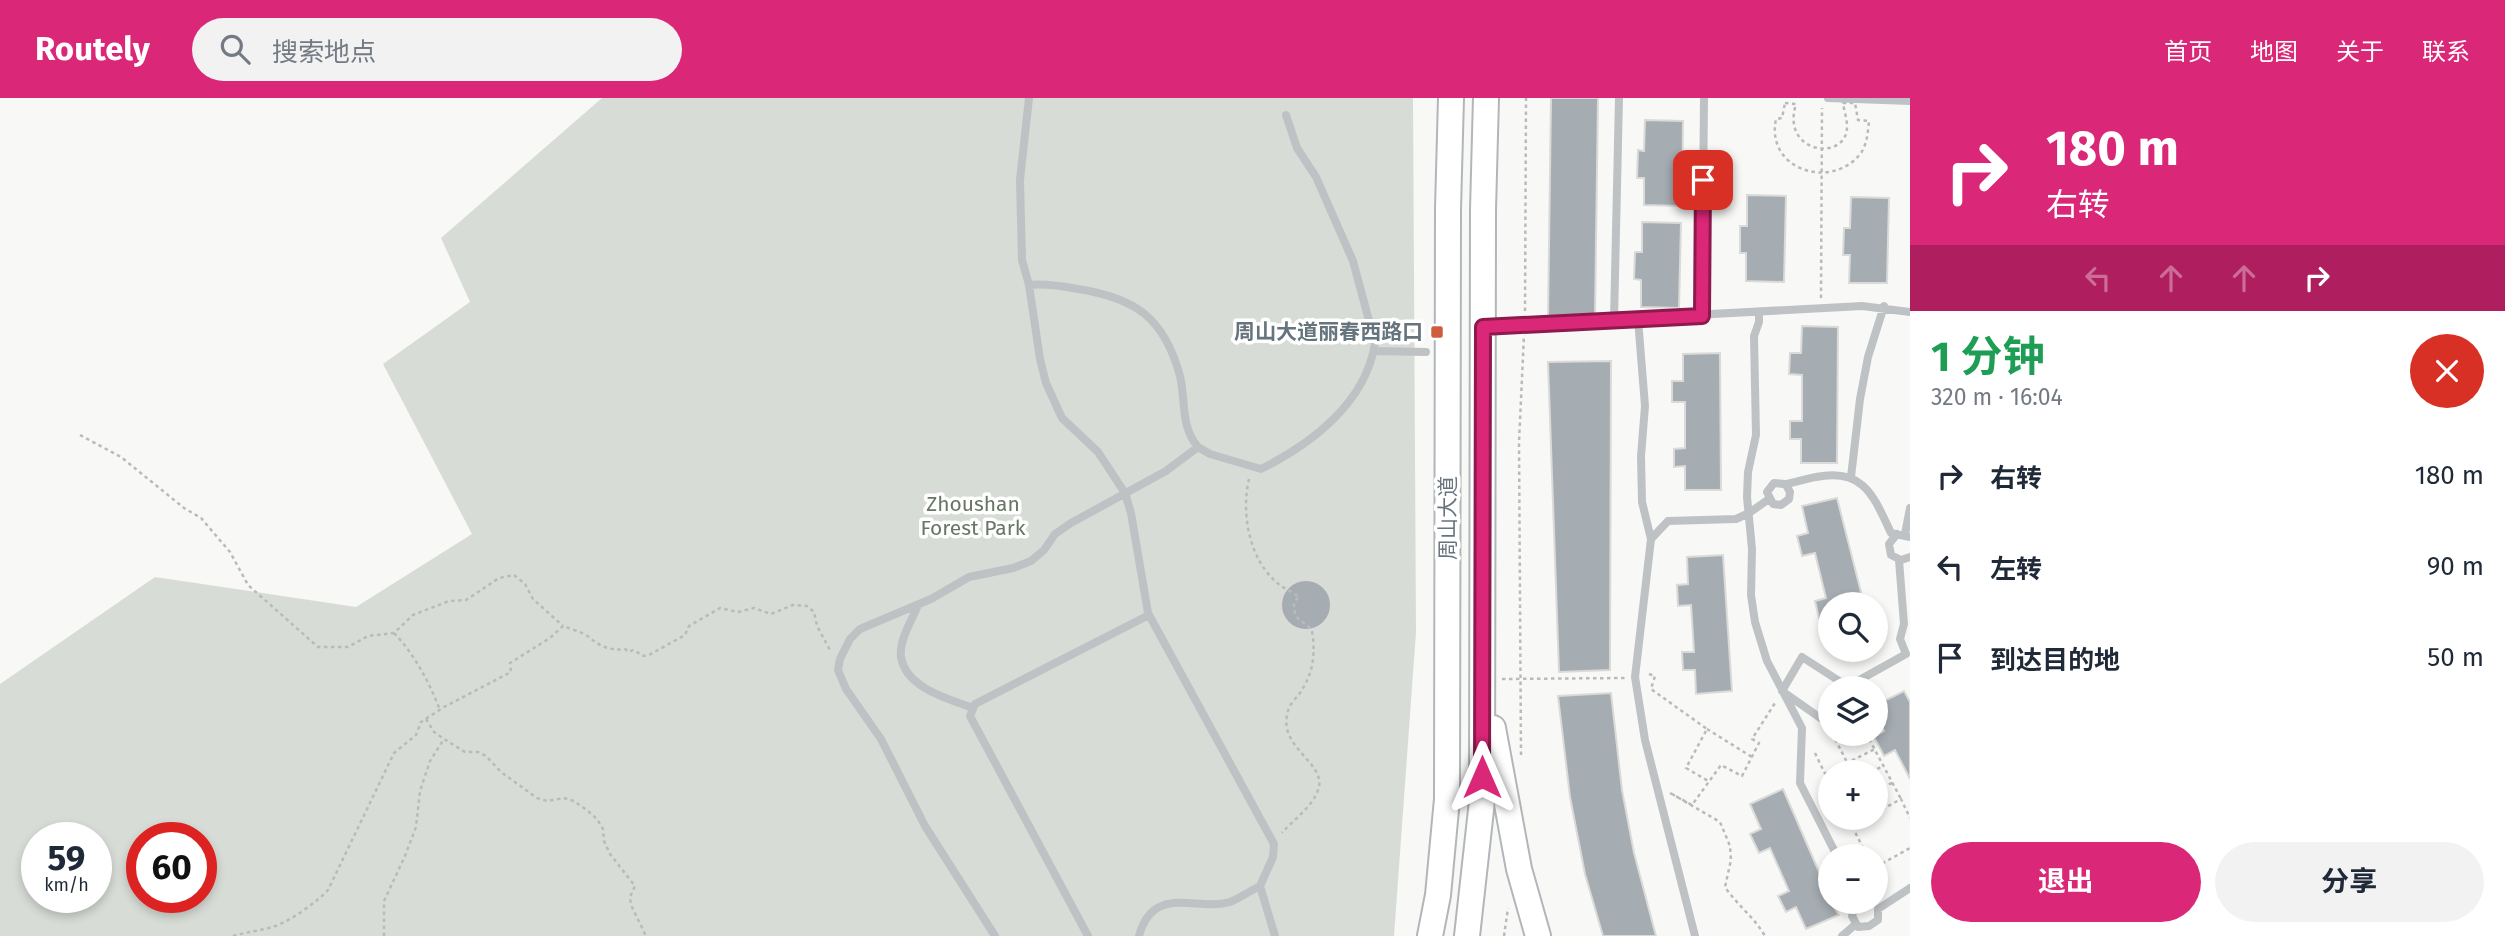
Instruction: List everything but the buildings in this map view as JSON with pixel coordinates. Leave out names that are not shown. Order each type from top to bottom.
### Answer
[{"type":"main road","name":"周山大道","points":[[1430,936],[1438,895],[1447,799],[1448,209],[1451,98]]},
{"type":"main road","name":"周山大道","points":[[1467,936],[1482,801],[1486,98]]},
{"type":"main road","points":[[1483,673],[1519,869],[1538,936]]},
{"type":"lane","points":[[1029,98],[1020,180],[1023,260],[1030,285],[1040,359],[1053,402],[1062,418],[1098,452],[1125,493],[1132,513],[1149,615],[1274,844],[1273,856],[1260,886],[1230,902],[1213,904],[1178,901],[1161,906],[1147,919],[1139,936]]},
{"type":"lane","points":[[1614,320],[1619,98]]},
{"type":"lane","points":[[1702,316],[1704,98]]},
{"type":"lane","points":[[1825,98],[1910,102]]},
{"type":"lane","points":[[1030,285],[1066,287],[1117,297],[1133,304],[1146,314],[1172,355],[1180,377],[1189,436],[1198,447],[1210,454],[1261,469],[1279,460],[1321,431],[1343,409],[1360,384],[1375,344],[1353,261],[1316,177],[1297,148],[1286,115]]},
{"type":"lane","points":[[1483,327],[1862,306],[1910,312]]},
{"type":"lane","points":[[1850,477],[1864,378],[1884,307]]},
{"type":"lane","points":[[1759,312],[1754,336],[1756,435],[1748,472],[1752,549],[1751,595],[1755,622],[1767,661],[1802,728],[1800,783],[1831,844]]},
{"type":"lane","points":[[1638,319],[1644,406],[1642,502],[1651,539],[1635,674],[1645,740],[1695,936]]},
{"type":"lane","points":[[1374,351],[1426,352]]},
{"type":"lane","points":[[995,936],[925,826],[881,739],[845,689],[838,670],[840,659],[850,639],[860,629],[918,605],[969,577],[1013,568],[1031,561],[1044,550],[1055,534],[1166,471],[1198,447]]},
{"type":"lane","points":[[1786,485],[1797,480],[1826,475],[1841,474],[1850,477],[1874,497],[1899,535]]},
{"type":"lane","points":[[1779,482],[1786,485],[1790,492],[1787,502],[1777,505],[1769,499],[1771,485],[1779,482]]},
{"type":"lane","points":[[1651,539],[1668,521],[1736,519],[1769,499]]},
{"type":"lane","points":[[1869,676],[1908,657],[1900,639],[1904,624],[1906,560],[1889,552],[1910,508]]},
{"type":"lane","points":[[918,605],[903,641],[901,657],[912,678],[937,695],[973,708]]},
{"type":"lane","points":[[1088,936],[970,716],[975,704],[1149,615]]},
{"type":"lane","points":[[1782,691],[1802,657],[1830,676]]},
{"type":"lane","points":[[1782,691],[1818,716]]},
{"type":"lane","points":[[1260,886],[1275,936]]},
{"type":"lane","points":[[1853,914],[1858,927],[1868,926],[1878,920],[1878,909],[1910,888]]},
{"type":"lane","points":[[1842,936],[1856,924]]},
{"type":"path","points":[[1521,767],[1519,442],[1525,325],[1526,98]]},
{"type":"path","points":[[1821,308],[1825,98]]},
{"type":"path","points":[[1785,103],[1796,104],[1792,122],[1796,135],[1807,144],[1822,150],[1833,147],[1843,139],[1848,127],[1843,103],[1855,103],[1858,120],[1869,121],[1865,144],[1860,154],[1838,170],[1822,173],[1786,160],[1779,151],[1775,124],[1776,119],[1782,118],[1785,103]]},
{"type":"path","points":[[80,435],[121,457],[184,508],[201,518],[230,552],[248,585],[318,647],[348,647],[368,636],[394,633],[413,615],[449,601],[467,600],[499,578],[514,575],[524,584],[533,599],[563,626],[590,638],[600,646],[625,649],[629,652],[633,650],[644,656],[685,635],[690,626],[720,608],[738,612],[754,608],[771,614],[793,605],[807,606],[814,612],[817,626],[838,670]]},
{"type":"path","points":[[1253,467],[1248,481],[1247,526],[1255,549],[1275,581],[1299,597],[1294,603],[1293,613],[1311,630],[1314,650],[1313,668],[1308,681],[1287,711],[1288,730],[1294,747],[1318,774],[1319,787],[1310,805],[1284,830],[1274,844]]},
{"type":"path","points":[[233,936],[273,927],[321,897],[328,890],[394,753],[410,743],[421,722],[511,673],[510,663],[515,658],[550,638],[563,626]]},
{"type":"path","points":[[394,633],[415,660],[440,710]]},
{"type":"path","points":[[1483,673],[1519,679],[1635,674],[1655,676],[1651,689],[1752,758]]},
{"type":"path","points":[[1656,785],[1692,805],[1721,765],[1742,776],[1759,743],[1752,739],[1782,691]]},
{"type":"path","points":[[426,719],[434,732],[466,752],[478,752],[486,756],[500,772],[537,798],[547,801],[565,797],[597,819],[603,829],[604,841],[610,854],[635,886],[630,897],[631,905],[646,936]]},
{"type":"path","points":[[1802,728],[1818,760]]},
{"type":"path","points":[[1707,729],[1686,768],[1710,782]]},
{"type":"path","points":[[384,936],[384,901],[416,827],[419,791],[430,761],[444,739]]},
{"type":"path","points":[[1873,746],[1880,760]]},
{"type":"path","points":[[1853,760],[1875,749]]},
{"type":"path","points":[[1888,775],[1910,818]]},
{"type":"path","points":[[1888,785],[1892,783]]},
{"type":"path","points":[[1656,785],[1720,822],[1730,846],[1731,860],[1725,887],[1737,903],[1754,918],[1765,936]]},
{"type":"path","points":[[1888,806],[1900,799]]},
{"type":"path","points":[[1888,860],[1910,848]]},
{"type":"path","points":[[1504,936],[1509,898]]},
{"type":"green space","name":"Zhoushan Forest Park","points":[[602,98],[1413,98],[1416,632],[1394,936],[0,936],[0,684],[155,577],[356,607],[472,534],[383,364],[470,302],[441,238]]},
{"type":"place","name":"周山大道丽春西路口","points":[[1437,332]]},
{"type":"route","points":[[1482,777],[1483,327],[1702,316],[1703,180]]}]
